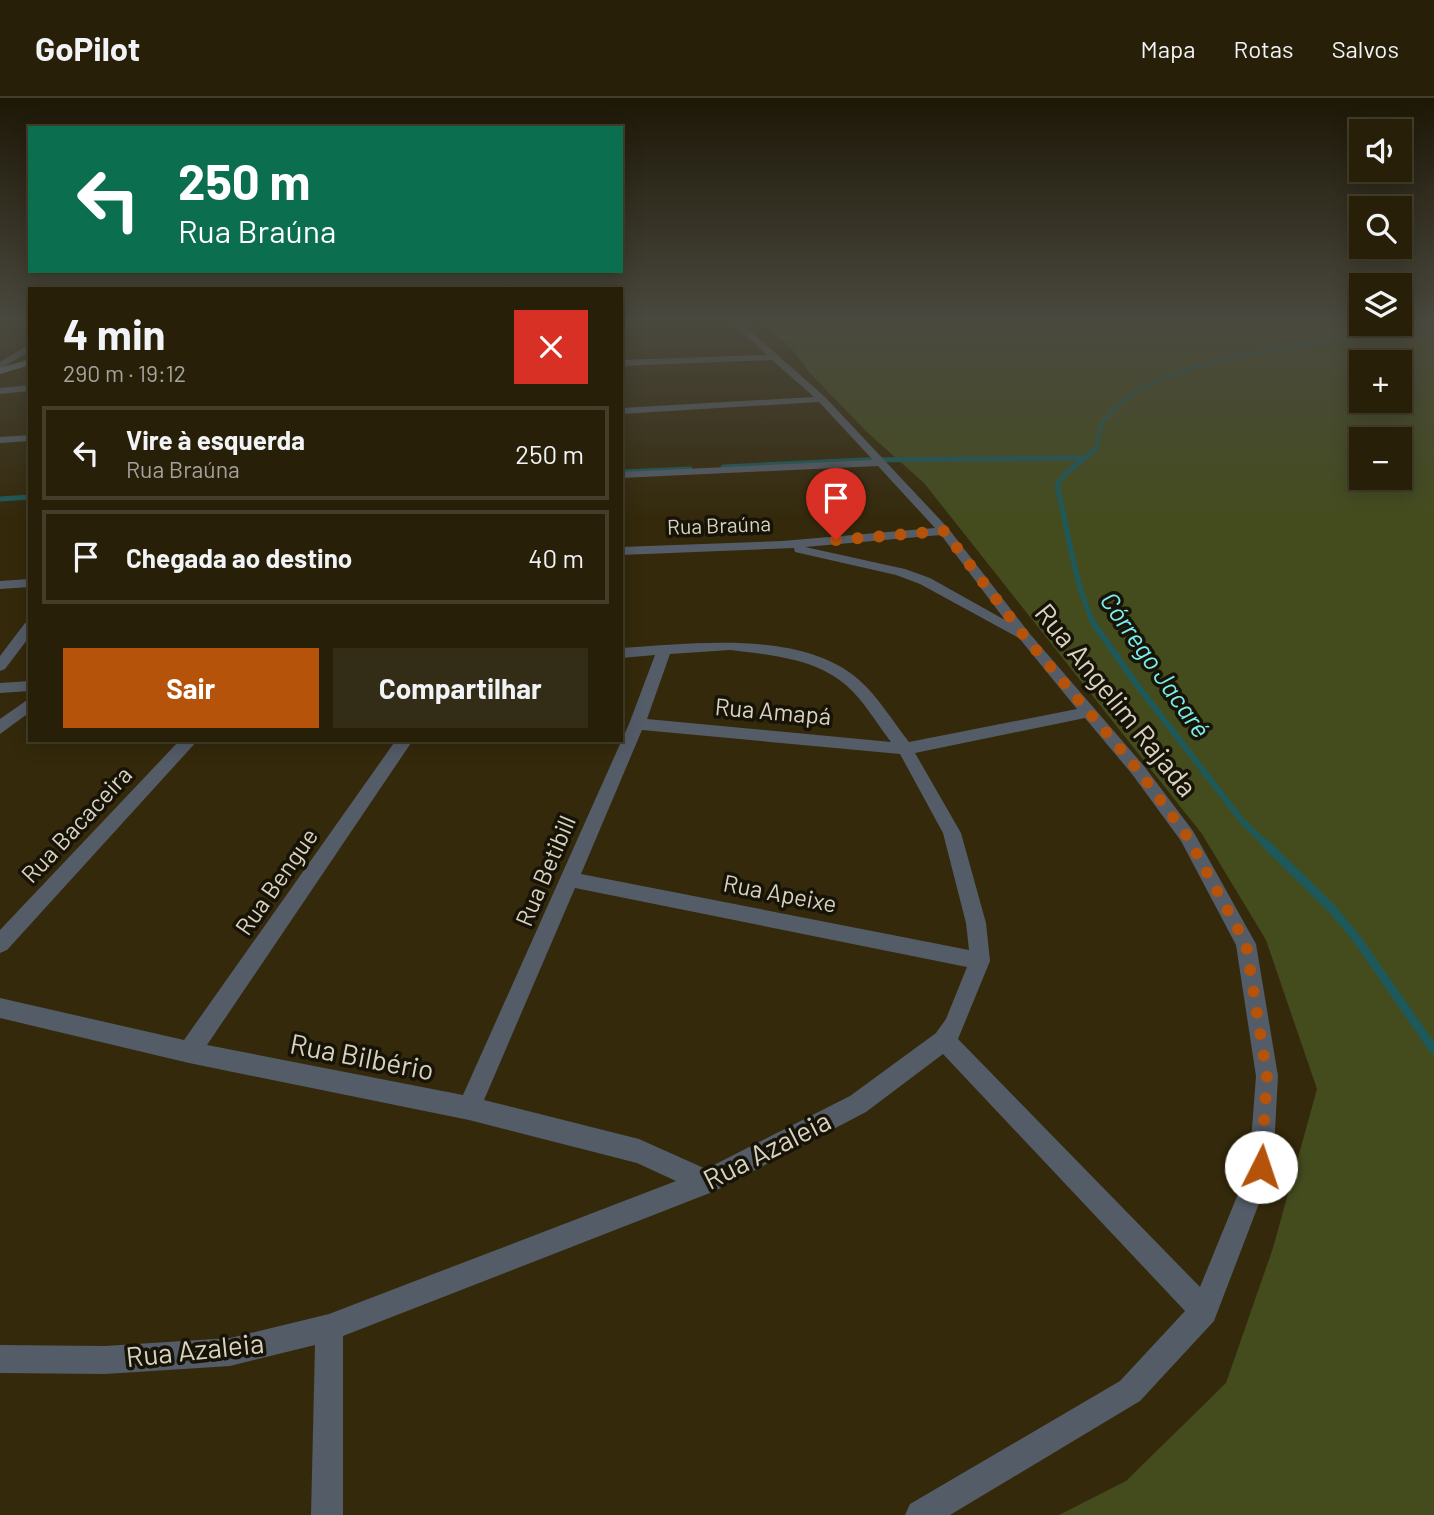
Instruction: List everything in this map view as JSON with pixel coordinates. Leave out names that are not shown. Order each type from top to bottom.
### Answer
[{"type":"street","points":[[807,386],[822,399]]},
{"type":"street","points":[[0,391],[28,388]]},
{"type":"street","points":[[623,411],[822,399]]},
{"type":"street","name":"Rua Angelim Rajada","points":[[822,399],[944,531],[1025,637],[1138,770],[1187,836],[1246,944],[1267,1076],[1261,1167],[1204,1311],[1130,1391],[921,1515]]},
{"type":"street","points":[[0,440],[28,438]]},
{"type":"street","points":[[623,475],[877,460]]},
{"type":"street","name":"Rua Braúna","points":[[623,551],[782,545],[944,531]]},
{"type":"street","points":[[782,545],[900,572],[925,581],[1025,637]]},
{"type":"street","points":[[0,585],[28,583]]},
{"type":"street","points":[[0,666],[28,629]]},
{"type":"street","name":"Rua Azaleia","points":[[0,1359],[105,1360],[230,1352],[329,1328],[706,1182],[858,1104],[944,1040],[954,1025],[980,961],[976,923],[952,833],[905,749],[852,682],[818,663],[784,652],[730,646],[623,653]]},
{"type":"street","name":"Rua Betibill","points":[[469,1108],[637,724],[664,651]]},
{"type":"street","points":[[0,688],[28,686]]},
{"type":"street","points":[[0,728],[28,705]]},
{"type":"street","name":"Rua Amapá","points":[[637,724],[905,749],[1089,712]]},
{"type":"street","name":"Rua Bacaceira","points":[[0,944],[188,742]]},
{"type":"street","name":"Rua Bengue","points":[[189,1052],[404,742]]},
{"type":"street","name":"Rua Apeixe","points":[[569,879],[980,961]]},
{"type":"street","name":"Rua Bilbério","points":[[0,1008],[189,1052],[469,1108],[639,1151],[706,1182]]},
{"type":"street","points":[[944,1040],[1204,1311]]},
{"type":"street","points":[[327,1515],[329,1328]]},
{"type":"green space","points":[[823,386],[1349,386],[1349,413],[1412,413],[1412,386],[1434,386],[1434,1515],[1059,1515],[1126,1481],[1226,1383],[1273,1248],[1317,1089],[1266,940],[1202,834],[924,483],[868,433]]},
{"type":"waterway","name":"Córrego Jacaré","points":[[1095,450],[1100,427],[1105,419],[1117,406],[1146,386]]},
{"type":"waterway","name":"Córrego Jacaré","points":[[1085,458],[1095,450]]},
{"type":"waterway","points":[[723,467],[863,460],[1085,458]]},
{"type":"waterway","name":"Córrego Jacaré","points":[[1085,458],[1065,474],[1057,485],[1076,573],[1093,622]]},
{"type":"waterway","points":[[623,472],[690,469]]},
{"type":"waterway","points":[[0,499],[28,497]]},
{"type":"waterway","name":"Córrego Jacaré","points":[[1092,621],[1134,681],[1243,822],[1267,845]]},
{"type":"waterway","name":"Córrego Jacaré","points":[[1265,843],[1333,910],[1357,939],[1434,1050]]},
{"type":"route","points":[[836,540],[944,531],[1025,637],[1138,770],[1187,836],[1246,944],[1267,1076],[1261,1167]]}]
